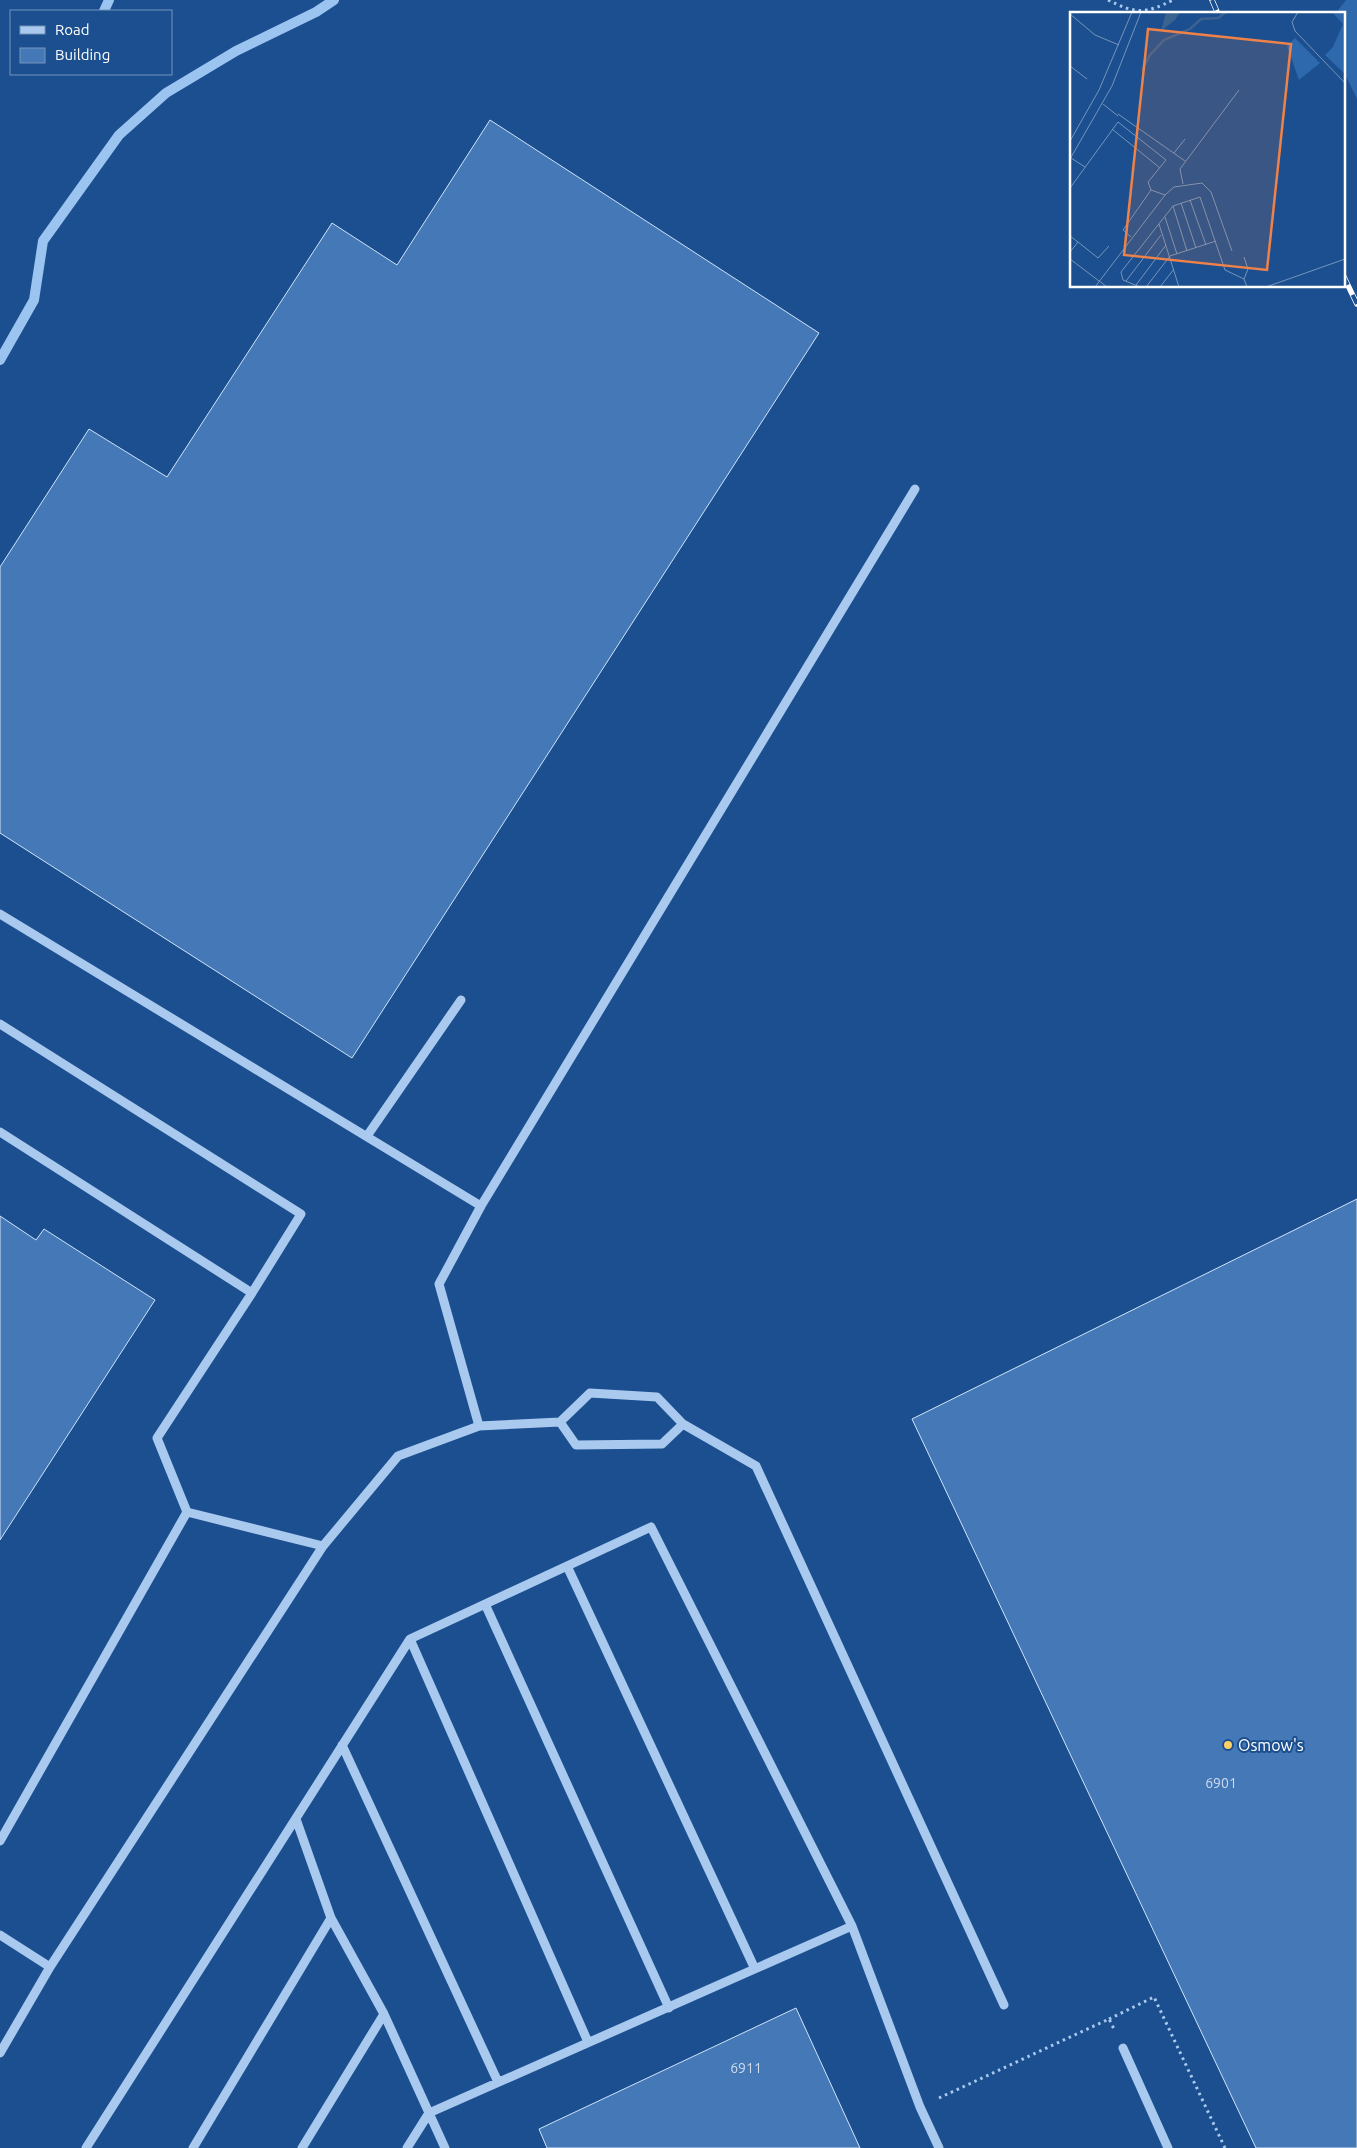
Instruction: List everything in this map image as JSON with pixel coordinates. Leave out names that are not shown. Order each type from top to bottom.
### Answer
[{"type":"lane","points":[[479,1426],[439,1284],[482,1206],[915,489]]},
{"type":"lane","points":[[0,914],[482,1206]]},
{"type":"lane","points":[[367,1136],[461,1000]]},
{"type":"lane","points":[[0,1024],[301,1214],[252,1293],[157,1438],[187,1512]]},
{"type":"lane","points":[[0,1132],[252,1293]]},
{"type":"lane","points":[[0,2053],[50,1967],[323,1546],[398,1456],[479,1426],[560,1422],[590,1393],[657,1397],[682,1424],[756,1466],[1004,2005]]},
{"type":"lane","points":[[560,1422],[576,1445],[662,1444],[682,1424]]},
{"type":"lane","points":[[187,1512],[323,1546]]},
{"type":"lane","points":[[0,1841],[187,1512]]},
{"type":"lane","points":[[86,2148],[410,1639],[651,1527],[852,1926],[920,2107],[940,2148]]},
{"type":"lane","points":[[567,1566],[755,1969]]},
{"type":"lane","points":[[485,1604],[669,2008]]},
{"type":"lane","points":[[410,1639],[588,2042]]},
{"type":"lane","points":[[342,1745],[498,2082]]},
{"type":"lane","points":[[296,1819],[331,1918],[384,2014],[445,2148]]},
{"type":"lane","points":[[193,2148],[331,1918]]},
{"type":"lane","points":[[407,2148],[429,2113],[852,1926]]},
{"type":"lane","points":[[0,1935],[50,1967]]},
{"type":"lane","points":[[302,2148],[384,2014]]},
{"type":"lane","points":[[1123,2048],[1168,2148]]},
{"type":"path","points":[[1108,0],[1129,10],[1152,10],[1173,0]]},
{"type":"path","points":[[920,2107],[1154,1998],[1225,2148]]},
{"type":"path","points":[[1110,2019],[1123,2048]]},
{"type":"shaded area","points":[[1346,0],[1357,0],[1357,99],[1344,72],[1344,12],[1337,12]]},
{"type":"building","points":[[490,120],[819,333],[352,1058],[0,833],[0,567],[89,429],[167,477],[332,223],[397,265]]},
{"type":"building","points":[[1357,1199],[1357,2148],[1256,2148],[912,1419]]},
{"type":"building","points":[[0,1216],[36,1240],[44,1229],[155,1300],[0,1540]]},
{"type":"building","points":[[796,2008],[860,2148],[547,2148],[539,2129]]},
{"type":"waterway","points":[[104,10],[109,0]]},
{"type":"waterway","points":[[0,360],[34,300],[43,241],[119,135],[166,93],[236,51],[316,12],[334,0]]},
{"type":"railway","points":[[1212,0],[1217,12]]},
{"type":"railway","points":[[1344,277],[1357,304]]},
{"type":"place","name":"Osmow's","points":[[1228,1745]]}]
